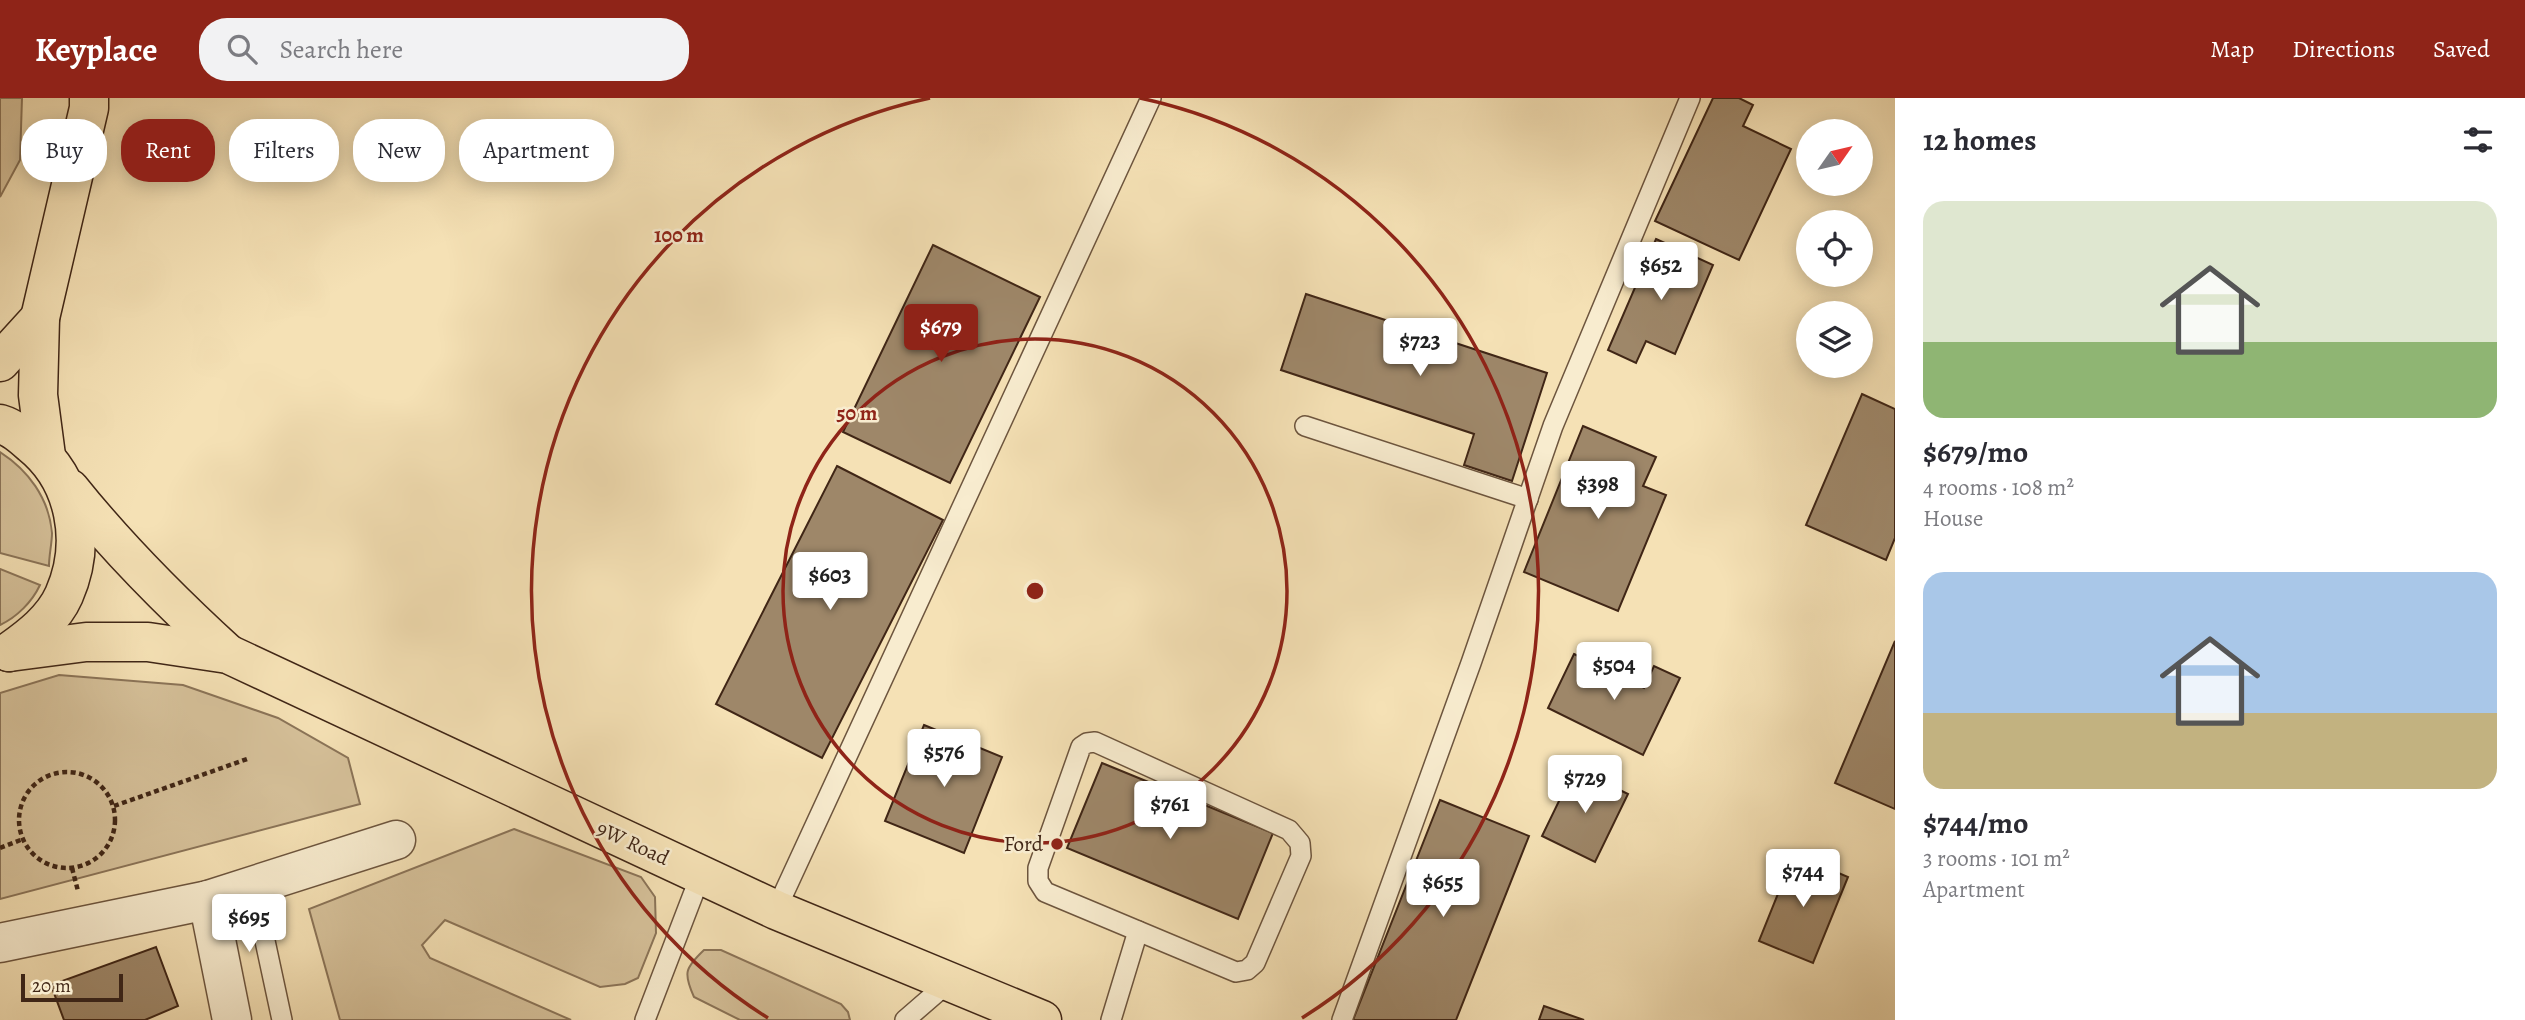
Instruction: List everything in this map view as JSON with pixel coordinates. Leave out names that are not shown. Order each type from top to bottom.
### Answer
[{"type":"highway","points":[[5,653],[41,629],[64,597],[76,559],[75,519],[55,468],[38,395],[40,318],[89,108],[89,98]]},
{"type":"highway","points":[[0,362],[40,318]]},
{"type":"highway","points":[[0,424],[13,428],[55,468],[125,554],[167,598],[228,654]]},
{"type":"highway","points":[[5,653],[86,642],[148,642],[228,654]]},
{"type":"highway","name":"9W Road","points":[[228,654],[776,910],[1042,1020]]},
{"type":"street","points":[[0,943],[208,900],[396,840]]},
{"type":"street","points":[[208,900],[232,1020]]},
{"type":"lane","points":[[776,910],[1151,98]]},
{"type":"lane","points":[[1342,1020],[1553,426],[1690,98]]},
{"type":"lane","points":[[1305,426],[1528,499]]},
{"type":"lane","points":[[1095,742],[1289,830],[1300,843],[1301,856],[1255,964],[1247,970],[1237,972],[1138,931],[1045,892],[1038,881],[1038,868],[1081,747],[1087,743],[1095,742]]},
{"type":"lane","points":[[645,1020],[701,874]]},
{"type":"lane","points":[[253,885],[282,1020]]},
{"type":"lane","points":[[1111,1020],[1138,931]]},
{"type":"lane","points":[[905,1020],[950,981]]},
{"type":"path","points":[[114,806],[247,759]]},
{"type":"path","points":[[61,772],[89,776],[102,786],[114,806],[116,823],[112,839],[92,862],[72,868],[55,867],[40,859],[23,839],[19,822],[23,801],[32,787],[45,777],[61,772]]},
{"type":"path","points":[[0,848],[23,839]]},
{"type":"shaded area","points":[[0,98],[22,98],[20,160],[0,197]]},
{"type":"shaded area","points":[[0,452],[28,476],[47,508],[52,533],[49,566],[0,553]]},
{"type":"shaded area","points":[[0,569],[40,585],[23,608],[0,625]]},
{"type":"shaded area","points":[[59,675],[183,685],[278,718],[348,758],[360,804],[0,899],[0,693]]},
{"type":"shaded area","points":[[514,829],[641,877],[655,897],[656,933],[638,978],[625,984],[600,987],[445,920],[422,945],[430,958],[571,1020],[340,1020],[309,909]]},
{"type":"shaded area","points":[[704,950],[721,950],[841,1004],[848,1012],[850,1020],[740,1020],[694,997],[688,982],[688,971]]},
{"type":"building","points":[[1713,98],[1739,98],[1753,105],[1743,126],[1791,149],[1739,260],[1655,221]]},
{"type":"building","points":[[1656,239],[1713,265],[1675,354],[1646,341],[1636,363],[1608,350]]},
{"type":"building","points":[[933,245],[1040,297],[950,483],[843,432]]},
{"type":"building","points":[[1306,294],[1547,373],[1512,481],[1464,465],[1474,434],[1281,370]]},
{"type":"building","points":[[1862,394],[1895,409],[1895,538],[1886,560],[1806,525]]},
{"type":"building","points":[[1583,426],[1656,457],[1643,486],[1666,495],[1618,611],[1524,572]]},
{"type":"building","points":[[837,466],[943,520],[822,758],[716,704]]},
{"type":"building","points":[[1895,641],[1895,809],[1835,783]]},
{"type":"building","points":[[1574,654],[1644,688],[1654,666],[1680,678],[1643,755],[1548,708]]},
{"type":"building","points":[[924,725],[1002,757],[964,853],[885,821]]},
{"type":"building","points":[[1102,763],[1273,833],[1238,919],[1067,848]]},
{"type":"building","points":[[1575,768],[1628,794],[1595,862],[1542,836]]},
{"type":"building","points":[[1440,800],[1529,836],[1456,1020],[1353,1020]]},
{"type":"building","points":[[1794,854],[1848,877],[1813,963],[1759,941]]},
{"type":"building","points":[[156,947],[178,1006],[145,1020],[64,1020],[51,985]]},
{"type":"building","points":[[1544,1006],[1584,1020],[1539,1020]]},
{"type":"place","name":"Ford","points":[[1057,844]]}]
